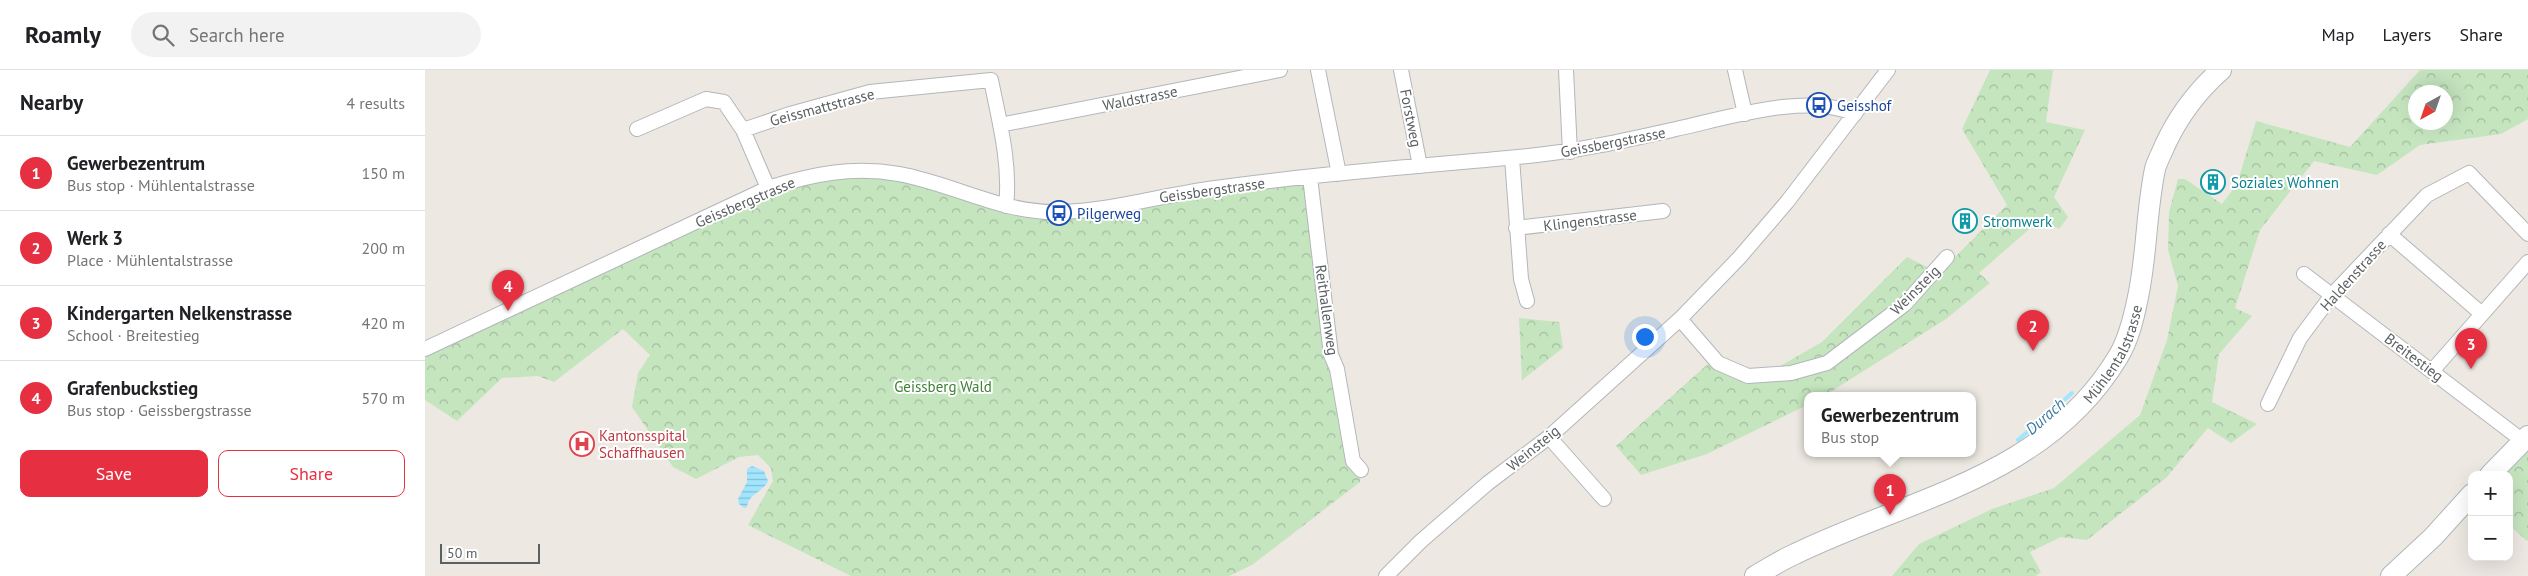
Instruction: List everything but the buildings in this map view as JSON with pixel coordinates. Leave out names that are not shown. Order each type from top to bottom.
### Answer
[{"type":"street","name":"Waldstrasse","points":[[1000,125],[1280,70]]},
{"type":"street","points":[[1318,70],[1339,174]]},
{"type":"street","name":"Forstweg","points":[[1401,70],[1420,166]]},
{"type":"street","points":[[1566,70],[1570,152]]},
{"type":"street","points":[[1735,70],[1745,114]]},
{"type":"street","name":"Weinsteig","points":[[1386,576],[1421,541],[1472,496],[1549,437],[1680,319],[1739,258],[1773,219],[1887,70]]},
{"type":"street","name":"Mühlentalstrasse","points":[[1755,576],[1795,554],[1969,484],[2039,441],[2077,410],[2095,391],[2119,356],[2133,324],[2143,276],[2147,218],[2155,167],[2175,123],[2192,98],[2221,70]]},
{"type":"street","name":"Geissmattstrasse","points":[[743,130],[790,114],[870,92],[991,80],[1000,125]]},
{"type":"street","points":[[637,129],[706,99],[724,102],[743,130],[768,188]]},
{"type":"street","name":"Geissbergstrasse","points":[[425,348],[768,188],[801,178],[853,169],[901,174],[1006,206],[1036,212],[1073,212],[1208,189],[1339,174],[1570,152],[1745,114],[1804,105],[1819,105],[1843,109],[1855,114]]},
{"type":"street","points":[[1000,125],[1007,193],[1006,206]]},
{"type":"street","points":[[1512,158],[1521,279],[1527,301]]},
{"type":"street","name":"Haldenstrasse","points":[[2268,404],[2300,338],[2332,295],[2427,195],[2469,173],[2528,234]]},
{"type":"street","name":"Reithallenweg","points":[[1310,177],[1331,356],[1337,369],[1353,461],[1361,470]]},
{"type":"street","name":"Klingenstrasse","points":[[1516,228],[1663,211]]},
{"type":"street","points":[[2389,234],[2481,314]]},
{"type":"street","name":"Weinsteig","points":[[1680,319],[1718,363],[1748,376],[1791,373],[1827,363],[1905,304],[1947,257]]},
{"type":"street","points":[[2432,370],[2528,262]]},
{"type":"street","name":"Breitestieg","points":[[2304,274],[2526,438]]},
{"type":"street","points":[[1549,437],[1604,500]]},
{"type":"street","points":[[2495,471],[2526,438]]},
{"type":"street","points":[[2391,576],[2433,537],[2468,498]]},
{"type":"green space","points":[[1990,70],[2053,70],[2046,122],[2085,130],[2054,197],[2068,217],[2059,229],[2041,219],[1979,273],[1990,283],[1946,319],[1830,392],[1804,392],[1804,406],[1707,454],[1641,475],[1616,446],[1709,363],[1752,382],[1822,342],[1907,257],[1939,273],[2007,205],[1962,129]]},
{"type":"green space","points":[[2420,70],[2528,70],[2528,119],[2501,134],[2420,145],[2377,175],[2314,161],[2260,230],[2235,308],[2252,316],[2219,354],[2212,402],[2257,424],[2231,443],[2208,428],[2166,478],[2087,540],[2061,537],[2030,552],[2041,572],[2036,576],[1892,576],[1919,544],[1992,509],[2054,488],[2140,415],[2167,340],[2178,286],[2168,250],[2169,212],[2178,179],[2185,179],[2222,204],[2237,184],[2256,121],[2350,147]]},
{"type":"green space","name":"Geissberg Wald","points":[[853,169],[1036,212],[1304,177],[1331,355],[1361,470],[1360,482],[1252,565],[1229,576],[851,576],[748,525],[773,481],[771,468],[758,455],[739,457],[696,479],[673,467],[632,407],[638,373],[650,355],[623,329],[554,382],[538,376],[502,378],[457,421],[425,400],[425,349],[768,188]]},
{"type":"green space","points":[[1519,318],[1559,322],[1563,348],[1522,380]]},
{"type":"green space","points":[[2528,446],[2527,541],[2513,529],[2513,471],[2505,471]]},
{"type":"water","points":[[752,466],[764,471],[768,481],[750,499],[747,507],[744,508],[739,504],[738,499],[747,482],[747,469]]},
{"type":"waterway","name":"Durach","points":[[2018,440],[2072,393]]},
{"type":"place","name":"Geisshof","points":[[1819,105]]},
{"type":"place","name":"Soziales Wohnen","points":[[2213,182]]},
{"type":"place","name":"Pilgerweg","points":[[1059,213]]},
{"type":"place","name":"Stromwerk","points":[[1965,221]]},
{"type":"place","name":"Grafenbuckstieg","points":[[508,311]]},
{"type":"place","name":"Werk 3","points":[[2033,351]]},
{"type":"place","name":"Kindergarten Nelkenstrasse","points":[[2471,369]]},
{"type":"place","name":"Kantonsspital Schaffhausen","points":[[582,444]]},
{"type":"place","name":"Gewerbezentrum","points":[[1890,515]]}]
